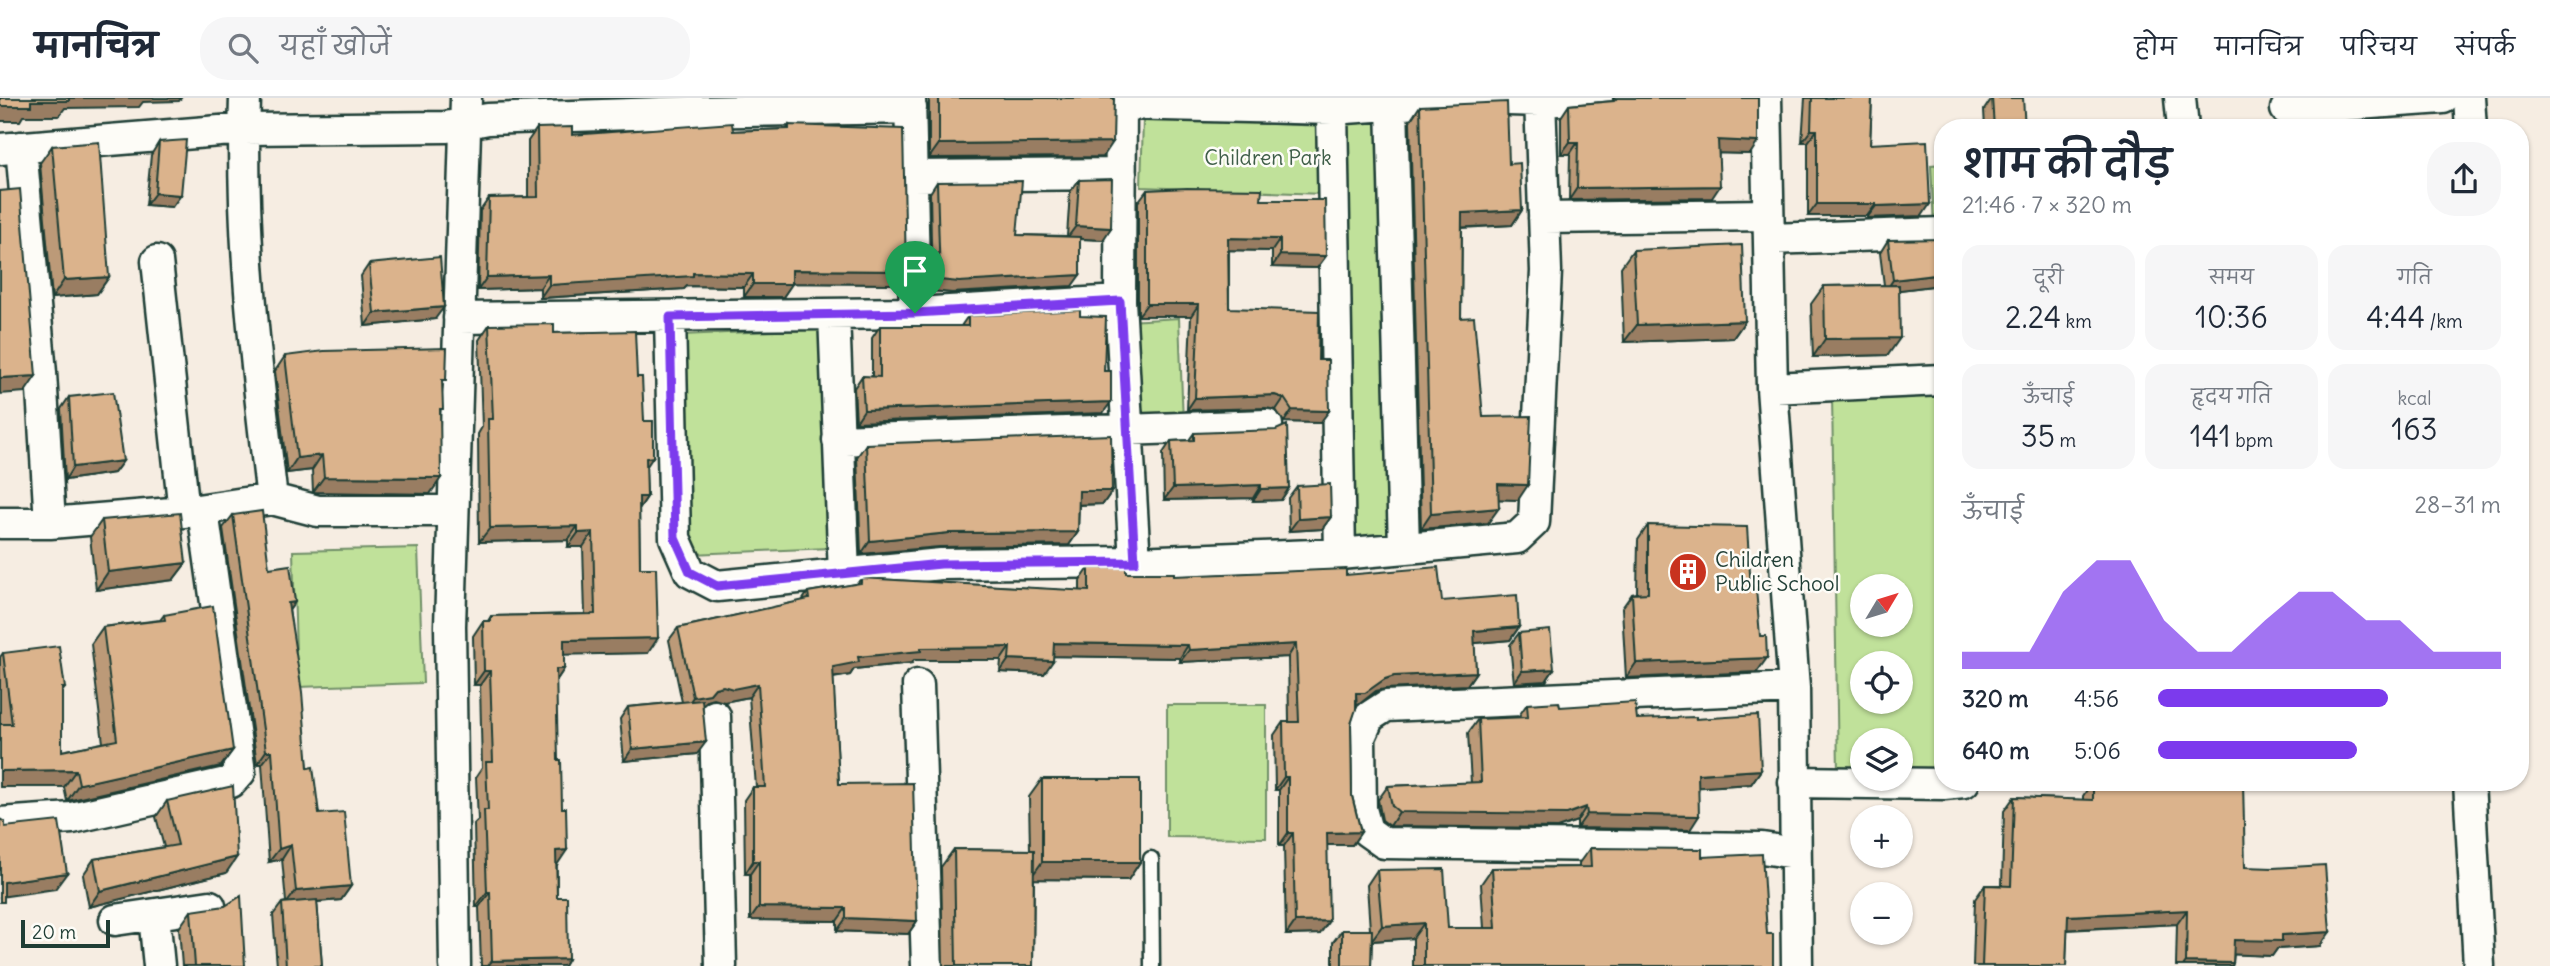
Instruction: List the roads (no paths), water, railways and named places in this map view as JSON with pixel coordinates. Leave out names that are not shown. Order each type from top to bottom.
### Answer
[{"type":"street","points":[[244,98],[244,223],[248,286],[272,499]]},
{"type":"street","points":[[1135,562],[1120,301],[1121,101],[1332,109],[1376,103],[1597,98]]},
{"type":"street","points":[[1766,98],[1772,388],[1794,688],[1797,966]]},
{"type":"street","points":[[2180,98],[2182,119]]},
{"type":"street","points":[[2286,109],[2443,98]]},
{"type":"street","points":[[2469,98],[2470,119]]},
{"type":"street","points":[[670,317],[675,538],[690,572],[717,586],[941,564],[1135,562],[1340,554],[1517,538],[1534,522],[1546,271],[1540,100]]},
{"type":"street","points":[[50,523],[41,373],[11,148],[244,129],[446,127],[466,110],[911,103],[915,313]]},
{"type":"street","points":[[1376,103],[1404,548]]},
{"type":"street","points":[[1332,109],[1340,554]]},
{"type":"street","points":[[455,966],[450,626],[466,110]]},
{"type":"street","points":[[912,176],[1121,174]]},
{"type":"street","points":[[1544,218],[1934,233]]},
{"type":"street","points":[[0,823],[72,818],[141,804],[231,782],[240,772],[193,512],[157,261]]},
{"type":"street","points":[[459,318],[915,313],[1120,301]]},
{"type":"street","points":[[834,314],[844,575]]},
{"type":"street","points":[[1772,388],[1934,380]]},
{"type":"street","points":[[838,440],[1267,425]]},
{"type":"street","points":[[0,523],[50,523],[193,512],[272,499],[318,511],[453,511]]},
{"type":"street","points":[[918,685],[927,966]]},
{"type":"street","points":[[1794,688],[1386,706],[1369,717],[1360,737],[1361,809],[1367,831],[1384,843],[1762,848],[1795,853]]},
{"type":"street","points":[[715,716],[721,966]]},
{"type":"street","points":[[1794,782],[1934,784]]},
{"type":"street","points":[[2469,791],[2479,966]]},
{"type":"street","points":[[115,920],[210,906]]},
{"type":"street","points":[[154,915],[159,966]]},
{"type":"lane","points":[[1151,859],[1152,966]]},
{"type":"place","name":"Children Public School","points":[[1688,572]]},
{"type":"park label","name":"Children Park","points":[[1268,158]]}]
